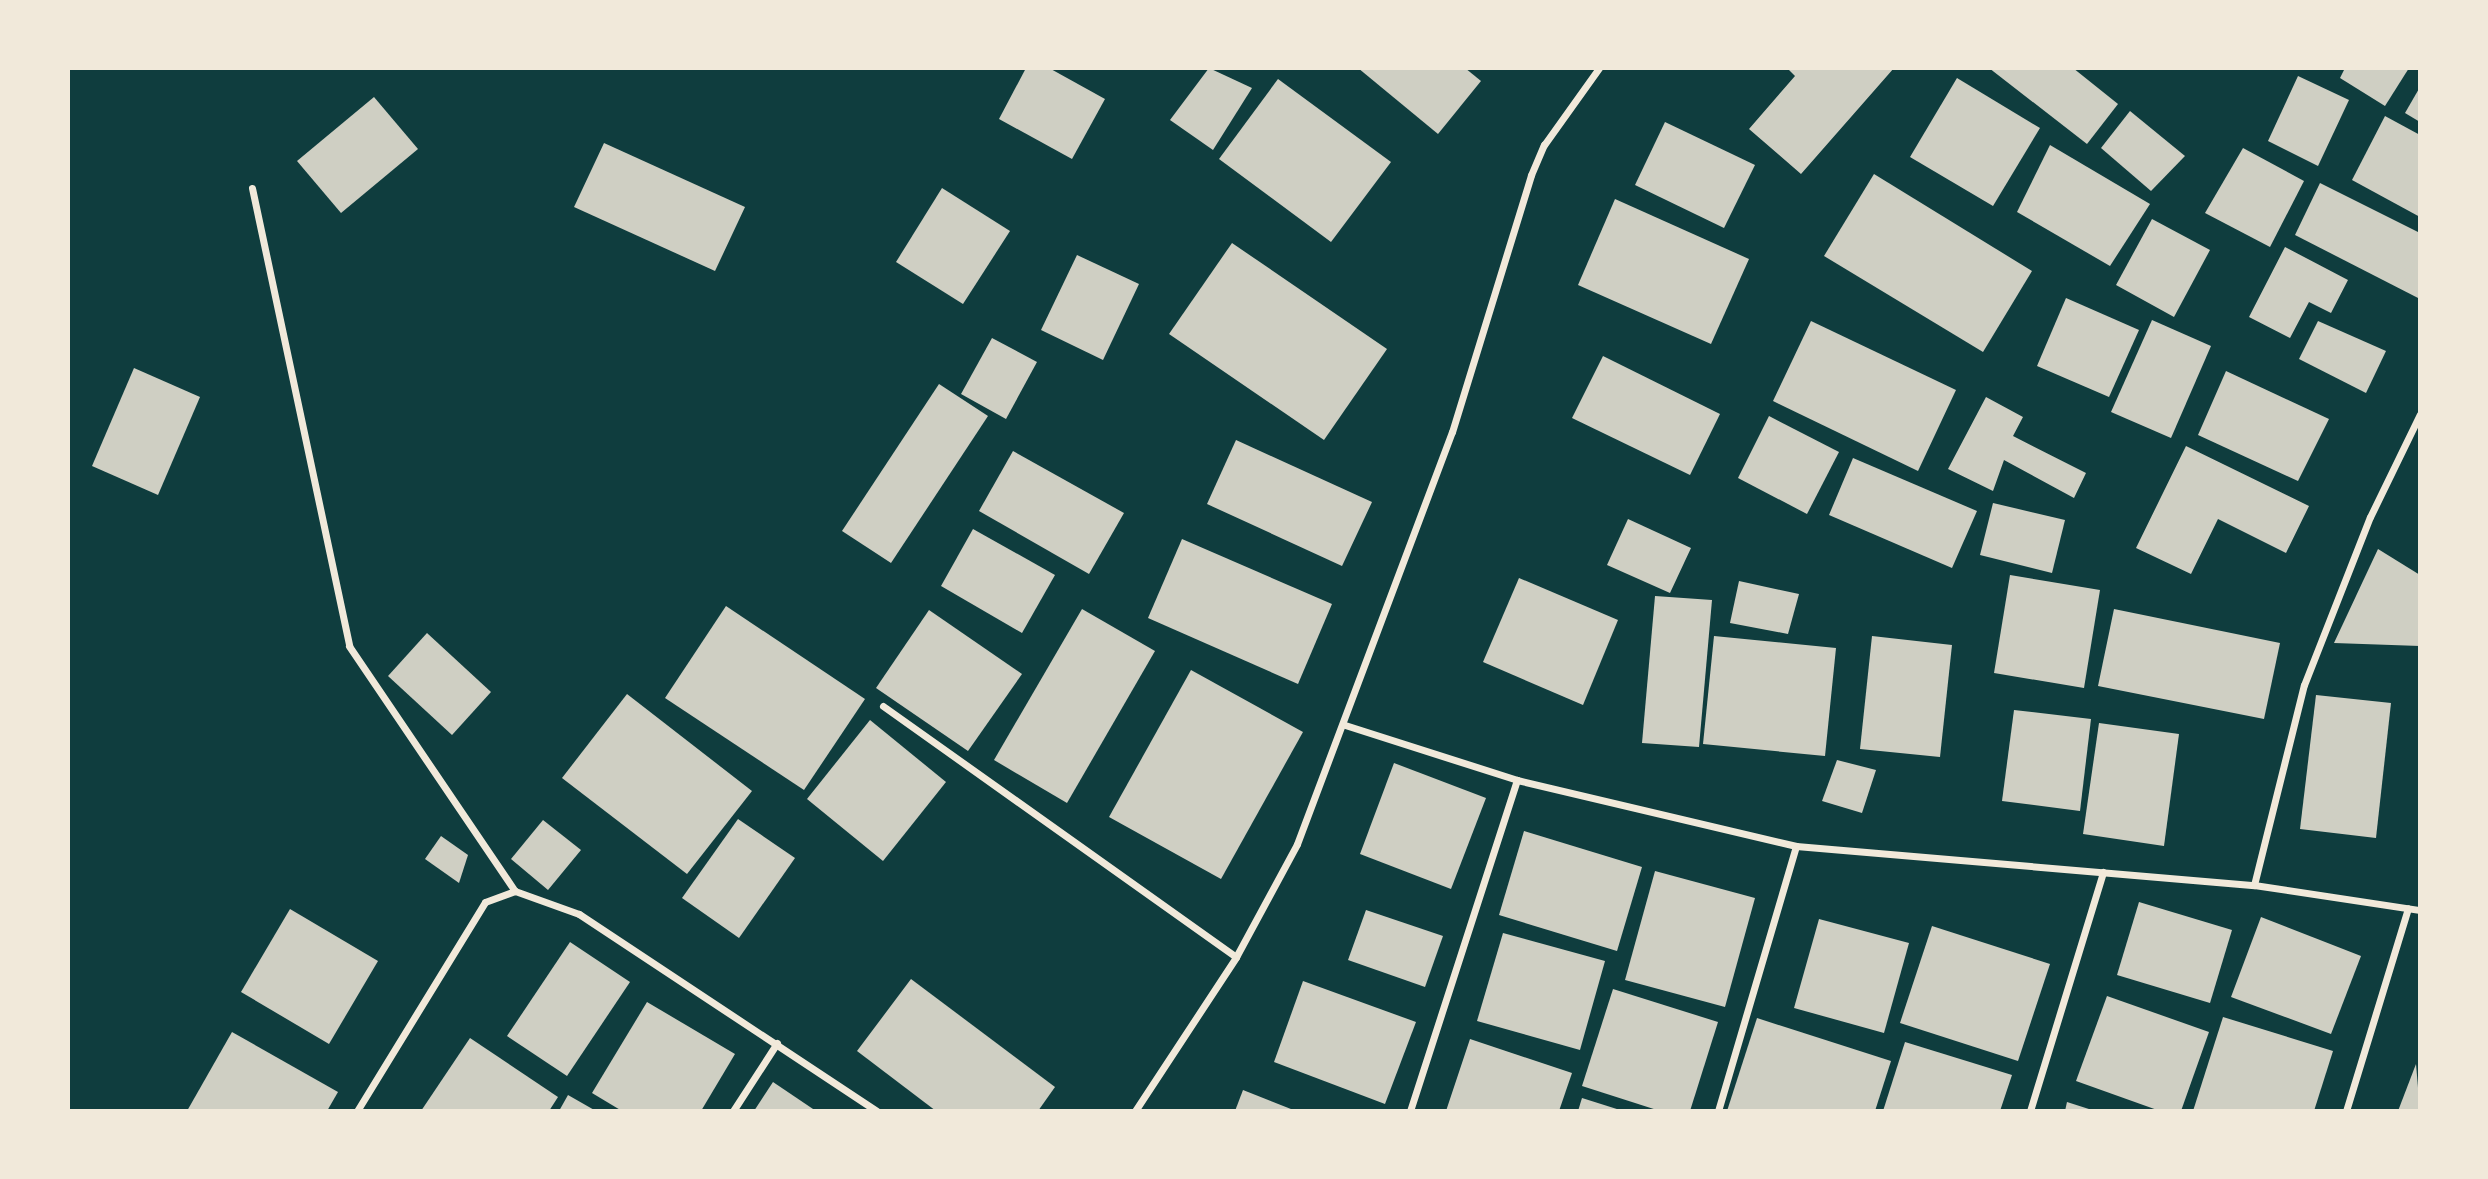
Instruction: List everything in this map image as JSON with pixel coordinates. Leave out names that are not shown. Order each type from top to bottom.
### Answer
[{"type":"street","points":[[1135,1111],[1236,957],[1297,844],[1345,725],[1452,432],[1531,175],[1550,135],[1599,68]]},
{"type":"street","points":[[251,188],[349,646],[515,891],[579,914],[877,1111]]},
{"type":"street","points":[[2254,885],[2304,685],[2370,517],[2420,414]]},
{"type":"street","points":[[884,706],[1236,957]]},
{"type":"street","points":[[1345,725],[1517,780],[1796,846],[2254,885],[2420,910]]},
{"type":"street","points":[[1410,1111],[1517,780]]},
{"type":"street","points":[[1718,1111],[1796,846]]},
{"type":"street","points":[[2031,1111],[2103,872]]},
{"type":"street","points":[[357,1111],[485,902],[515,891]]},
{"type":"street","points":[[2346,1111],[2407,908]]},
{"type":"street","points":[[733,1111],[777,1043]]},
{"type":"building","points":[[1026,68],[1049,68],[1105,99],[1072,159],[999,119]]},
{"type":"building","points":[[1209,68],[1252,88],[1213,150],[1170,120]]},
{"type":"building","points":[[1358,68],[1465,68],[1481,81],[1438,134]]},
{"type":"building","points":[[1787,68],[1894,68],[1801,174],[1749,129],[1795,76]]},
{"type":"building","points":[[1989,68],[2073,68],[2118,104],[2087,144]]},
{"type":"building","points":[[2345,68],[2409,68],[2385,106],[2340,78]]},
{"type":"building","points":[[2298,76],[2349,100],[2318,166],[2268,141]]},
{"type":"building","points":[[1957,78],[2040,128],[1993,206],[1910,157]]},
{"type":"building","points":[[1278,79],[1391,162],[1331,242],[1219,159]]},
{"type":"building","points":[[2420,87],[2420,122],[2405,113]]},
{"type":"building","points":[[374,97],[418,149],[341,213],[297,161]]},
{"type":"building","points":[[2130,111],[2185,156],[2151,191],[2101,148]]},
{"type":"building","points":[[2385,116],[2420,135],[2420,217],[2352,180]]},
{"type":"building","points":[[1665,122],[1755,165],[1724,228],[1635,185]]},
{"type":"building","points":[[604,143],[745,207],[715,271],[574,207]]},
{"type":"building","points":[[2050,145],[2150,204],[2110,266],[2017,212]]},
{"type":"building","points":[[2243,148],[2304,181],[2270,247],[2205,213]]},
{"type":"building","points":[[1874,174],[2032,271],[1983,352],[1824,256]]},
{"type":"building","points":[[2320,183],[2420,233],[2420,299],[2295,235]]},
{"type":"building","points":[[942,188],[1010,231],[963,304],[896,262]]},
{"type":"building","points":[[1615,199],[1749,259],[1711,344],[1578,285]]},
{"type":"building","points":[[2152,219],[2210,250],[2174,317],[2116,285]]},
{"type":"building","points":[[1232,243],[1387,349],[1324,440],[1169,334]]},
{"type":"building","points":[[2285,247],[2348,280],[2331,313],[2309,302],[2290,338],[2249,317]]},
{"type":"building","points":[[1077,255],[1139,284],[1103,360],[1041,330]]},
{"type":"building","points":[[2066,298],[2139,330],[2109,397],[2037,366]]},
{"type":"building","points":[[2152,320],[2211,346],[2171,438],[2111,412]]},
{"type":"building","points":[[1811,321],[1956,390],[1918,471],[1773,401]]},
{"type":"building","points":[[2318,321],[2386,351],[2366,393],[2299,359]]},
{"type":"building","points":[[992,338],[1037,362],[1006,419],[961,394]]},
{"type":"building","points":[[1603,356],[1720,414],[1690,475],[1572,418]]},
{"type":"building","points":[[134,368],[200,397],[158,495],[92,466]]},
{"type":"building","points":[[2226,371],[2329,419],[2298,481],[2198,435]]},
{"type":"building","points":[[939,384],[988,416],[891,563],[842,531]]},
{"type":"building","points":[[1986,397],[2023,417],[2013,436],[2086,473],[2074,498],[2004,460],[1993,491],[1948,469]]},
{"type":"building","points":[[1769,416],[1839,452],[1807,514],[1738,478]]},
{"type":"building","points":[[1236,440],[1372,502],[1342,566],[1207,504]]},
{"type":"building","points":[[2186,446],[2309,506],[2286,553],[2218,519],[2191,574],[2136,548]]},
{"type":"building","points":[[1013,451],[1124,513],[1089,574],[979,511]]},
{"type":"building","points":[[1853,458],[1977,511],[1952,568],[1829,515]]},
{"type":"building","points":[[1993,503],[2065,520],[2052,573],[1980,555]]},
{"type":"building","points":[[1628,519],[1691,548],[1670,593],[1607,565]]},
{"type":"building","points":[[973,529],[1055,575],[1022,633],[941,586]]},
{"type":"building","points":[[1182,539],[1332,604],[1298,684],[1148,618]]},
{"type":"building","points":[[2378,549],[2420,575],[2420,646],[2334,643]]},
{"type":"building","points":[[2010,575],[2100,590],[2084,688],[1994,673]]},
{"type":"building","points":[[1519,578],[1618,620],[1583,705],[1483,662]]},
{"type":"building","points":[[1739,581],[1799,594],[1788,634],[1730,623]]},
{"type":"building","points":[[1655,596],[1712,600],[1699,747],[1642,743]]},
{"type":"building","points":[[726,606],[865,699],[804,790],[665,698]]},
{"type":"building","points":[[1082,609],[1155,651],[1067,803],[994,760]]},
{"type":"building","points":[[2114,609],[2280,643],[2264,719],[2098,686]]},
{"type":"building","points":[[929,610],[1022,674],[968,751],[876,688]]},
{"type":"building","points":[[427,633],[491,692],[452,735],[388,676]]},
{"type":"building","points":[[1714,636],[1836,648],[1825,756],[1703,744]]},
{"type":"building","points":[[1872,636],[1952,645],[1940,757],[1860,749]]},
{"type":"building","points":[[1191,670],[1303,732],[1221,879],[1109,817]]},
{"type":"building","points":[[627,694],[752,791],[687,874],[562,778]]},
{"type":"building","points":[[2316,695],[2391,703],[2376,838],[2300,829]]},
{"type":"building","points":[[2014,710],[2091,719],[2080,811],[2002,801]]},
{"type":"building","points":[[870,720],[946,782],[883,861],[807,799]]},
{"type":"building","points":[[2099,723],[2179,734],[2164,846],[2083,834]]},
{"type":"building","points":[[1837,760],[1876,770],[1862,813],[1822,801]]},
{"type":"building","points":[[1394,763],[1486,798],[1451,889],[1360,854]]},
{"type":"building","points":[[738,819],[795,858],[739,938],[682,898]]},
{"type":"building","points":[[543,820],[581,850],[548,890],[511,859]]},
{"type":"building","points":[[1524,831],[1642,867],[1617,951],[1499,915]]},
{"type":"building","points":[[441,836],[468,855],[459,883],[425,859]]},
{"type":"building","points":[[1655,871],[1755,898],[1725,1007],[1625,980]]},
{"type":"building","points":[[2139,902],[2232,930],[2210,1003],[2117,975]]},
{"type":"building","points":[[290,909],[378,961],[329,1044],[241,992]]},
{"type":"building","points":[[1366,910],[1443,936],[1425,987],[1348,960]]},
{"type":"building","points":[[2261,917],[2361,956],[2331,1034],[2231,997]]},
{"type":"building","points":[[1819,919],[1909,943],[1884,1033],[1794,1008]]},
{"type":"building","points":[[1932,926],[2050,964],[2018,1061],[1900,1023]]},
{"type":"building","points":[[1503,933],[1605,961],[1580,1050],[1477,1021]]},
{"type":"building","points":[[570,942],[630,982],[567,1076],[507,1036]]},
{"type":"building","points":[[911,979],[1055,1087],[1038,1111],[936,1111],[857,1051]]},
{"type":"building","points":[[1303,981],[1416,1022],[1385,1104],[1274,1062]]},
{"type":"building","points":[[1613,989],[1718,1022],[1690,1111],[1660,1111],[1582,1086]]},
{"type":"building","points":[[2107,996],[2209,1032],[2181,1111],[2160,1111],[2076,1081]]},
{"type":"building","points":[[647,1002],[735,1054],[701,1111],[622,1111],[592,1093]]},
{"type":"building","points":[[2223,1017],[2333,1051],[2314,1111],[2193,1111]]},
{"type":"building","points":[[1757,1018],[1891,1061],[1875,1111],[1727,1111]]},
{"type":"building","points":[[232,1032],[338,1092],[327,1111],[187,1111]]},
{"type":"building","points":[[470,1038],[558,1097],[549,1111],[421,1111]]},
{"type":"building","points":[[1470,1039],[1572,1073],[1559,1111],[1446,1111]]},
{"type":"building","points":[[1905,1042],[2012,1075],[2000,1111],[1883,1111]]},
{"type":"building","points":[[2416,1064],[2420,1111],[2398,1111]]},
{"type":"building","points":[[773,1082],[816,1111],[754,1111]]},
{"type":"building","points":[[1243,1090],[1296,1111],[1235,1111]]},
{"type":"building","points":[[568,1095],[596,1111],[559,1111]]},
{"type":"building","points":[[1582,1098],[1620,1110],[1620,1111],[1578,1111]]},
{"type":"building","points":[[2067,1102],[2092,1110],[2092,1111],[2065,1111]]}]
